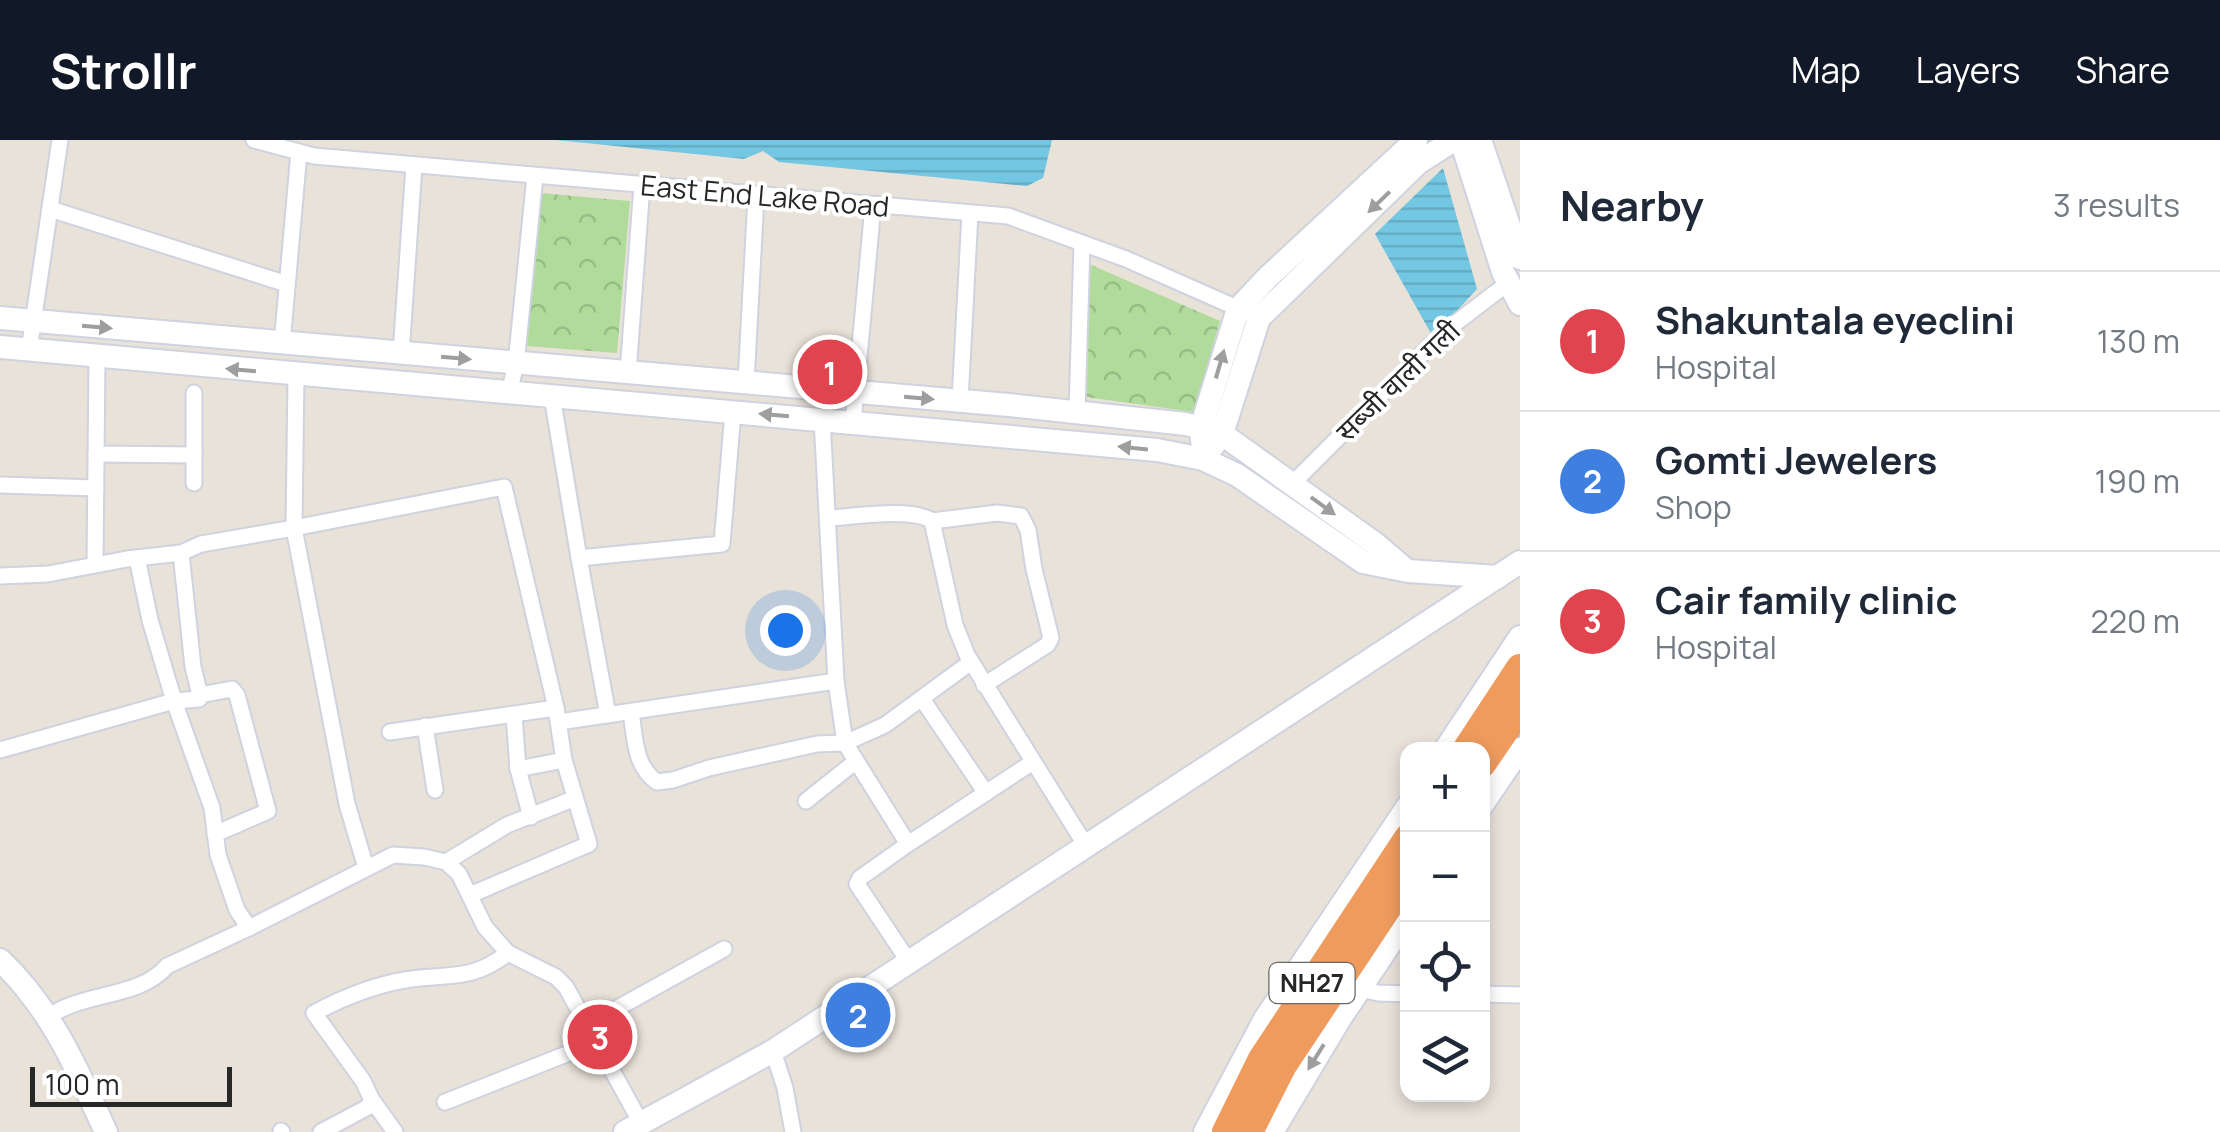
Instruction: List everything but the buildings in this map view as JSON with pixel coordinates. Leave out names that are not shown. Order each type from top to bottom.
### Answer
[{"type":"highway","points":[[1471,742],[1520,668]]},
{"type":"highway","points":[[1490,752],[1520,708]]},
{"type":"highway","name":"NH27","points":[[1226,1132],[1262,1059],[1400,850]]},
{"type":"highway","name":"NH27","points":[[1249,1132],[1283,1065],[1348,986],[1400,892]]},
{"type":"street","points":[[29,350],[60,140]]},
{"type":"street","name":"East End Lake Road","points":[[254,140],[299,152],[414,165],[1008,216],[1249,313]]},
{"type":"street","points":[[1203,459],[1249,313],[1268,278],[1416,140]]},
{"type":"street","points":[[1249,313],[1418,163],[1458,140],[1508,282],[1520,304]]},
{"type":"street","points":[[1480,140],[1520,258]]},
{"type":"street","points":[[282,344],[299,152]]},
{"type":"street","points":[[401,354],[414,165]]},
{"type":"street","points":[[509,392],[516,364],[536,176]]},
{"type":"street","points":[[628,373],[642,185]]},
{"type":"street","points":[[746,383],[756,196]]},
{"type":"street","points":[[853,422],[873,206]]},
{"type":"street","points":[[50,209],[287,284]]},
{"type":"street","points":[[960,401],[970,213]]},
{"type":"street","points":[[1076,412],[1082,243]]},
{"type":"street","name":"सब्जी वाली गली","points":[[1292,484],[1444,332],[1508,282]]},
{"type":"street","points":[[0,318],[1186,424],[1211,431],[1292,484],[1408,571]]},
{"type":"street","points":[[0,347],[1138,448],[1203,459],[1237,475],[1363,562],[1408,571],[1498,576]]},
{"type":"street","points":[[95,564],[97,356]]},
{"type":"street","points":[[296,375],[294,528],[346,804],[366,868]]},
{"type":"street","points":[[194,393],[194,483]]},
{"type":"street","points":[[552,396],[608,715]]},
{"type":"street","points":[[578,558],[722,544],[732,412]]},
{"type":"street","points":[[822,420],[836,681],[845,743],[908,844]]},
{"type":"street","points":[[96,454],[194,455]]},
{"type":"street","points":[[0,485],[96,488]]},
{"type":"street","points":[[0,576],[48,574],[181,553],[201,544],[504,487],[573,800],[589,844],[470,895]]},
{"type":"street","points":[[828,518],[909,514],[932,520],[997,513],[1021,516],[1028,530],[1051,638],[984,685]]},
{"type":"street","points":[[932,520],[955,625],[970,662],[1086,846]]},
{"type":"street","points":[[181,553],[190,645],[200,695]]},
{"type":"street","points":[[137,558],[174,701],[212,808],[218,855],[237,910],[249,928]]},
{"type":"street","points":[[48,1016],[88,998],[138,987],[176,962],[392,854],[446,862],[459,874],[485,927],[508,953],[556,977],[597,1042],[632,1129],[773,1051],[1520,562]]},
{"type":"street","points":[[1450,742],[1520,638]]},
{"type":"street","points":[[631,712],[644,771],[657,782],[673,780],[708,768],[817,744],[845,743],[885,725],[970,662]]},
{"type":"street","points":[[390,732],[514,715],[608,715],[836,681]]},
{"type":"street","points":[[0,750],[174,701],[199,699],[200,695],[232,689],[237,695],[268,812],[215,834]]},
{"type":"street","points":[[922,698],[986,793]]},
{"type":"street","points":[[514,715],[518,769],[530,817]]},
{"type":"street","points":[[425,726],[435,790]]},
{"type":"street","points":[[1490,793],[1520,749]]},
{"type":"street","points":[[518,769],[564,760]]},
{"type":"street","points":[[806,801],[855,762]]},
{"type":"street","points":[[909,962],[857,884],[860,878],[1033,762]]},
{"type":"street","points":[[446,862],[507,825],[573,800]]},
{"type":"street","points":[[1205,1132],[1265,1019],[1400,818]]},
{"type":"street","points":[[1272,1132],[1348,986],[1404,922]]},
{"type":"street","points":[[587,1025],[724,949]]},
{"type":"street","points":[[395,1132],[363,1080],[314,1014],[346,996],[410,979],[461,977],[487,970],[508,953]]},
{"type":"street","points":[[0,960],[34,995],[48,1016],[106,1132]]},
{"type":"street","points":[[1348,986],[1378,994],[1400,994]]},
{"type":"street","points":[[1490,994],[1520,995]]},
{"type":"street","points":[[445,1102],[597,1042]]},
{"type":"street","points":[[773,1051],[793,1132]]},
{"type":"street","points":[[321,1132],[372,1100]]},
{"type":"green space","points":[[540,193],[630,201],[617,353],[527,346]]},
{"type":"green space","points":[[1089,264],[1220,321],[1194,412],[1086,397]]},
{"type":"water","points":[[556,140],[1052,140],[1043,178],[1027,186],[779,162],[763,151],[744,159]]},
{"type":"water","points":[[1443,168],[1477,289],[1433,337],[1375,234]]},
{"type":"place","name":"Shakuntala eyeclini","points":[[830,372]]},
{"type":"place","name":"Gomti Jewelers","points":[[858,1015]]},
{"type":"place","name":"Cair family clinic","points":[[600,1037]]}]
